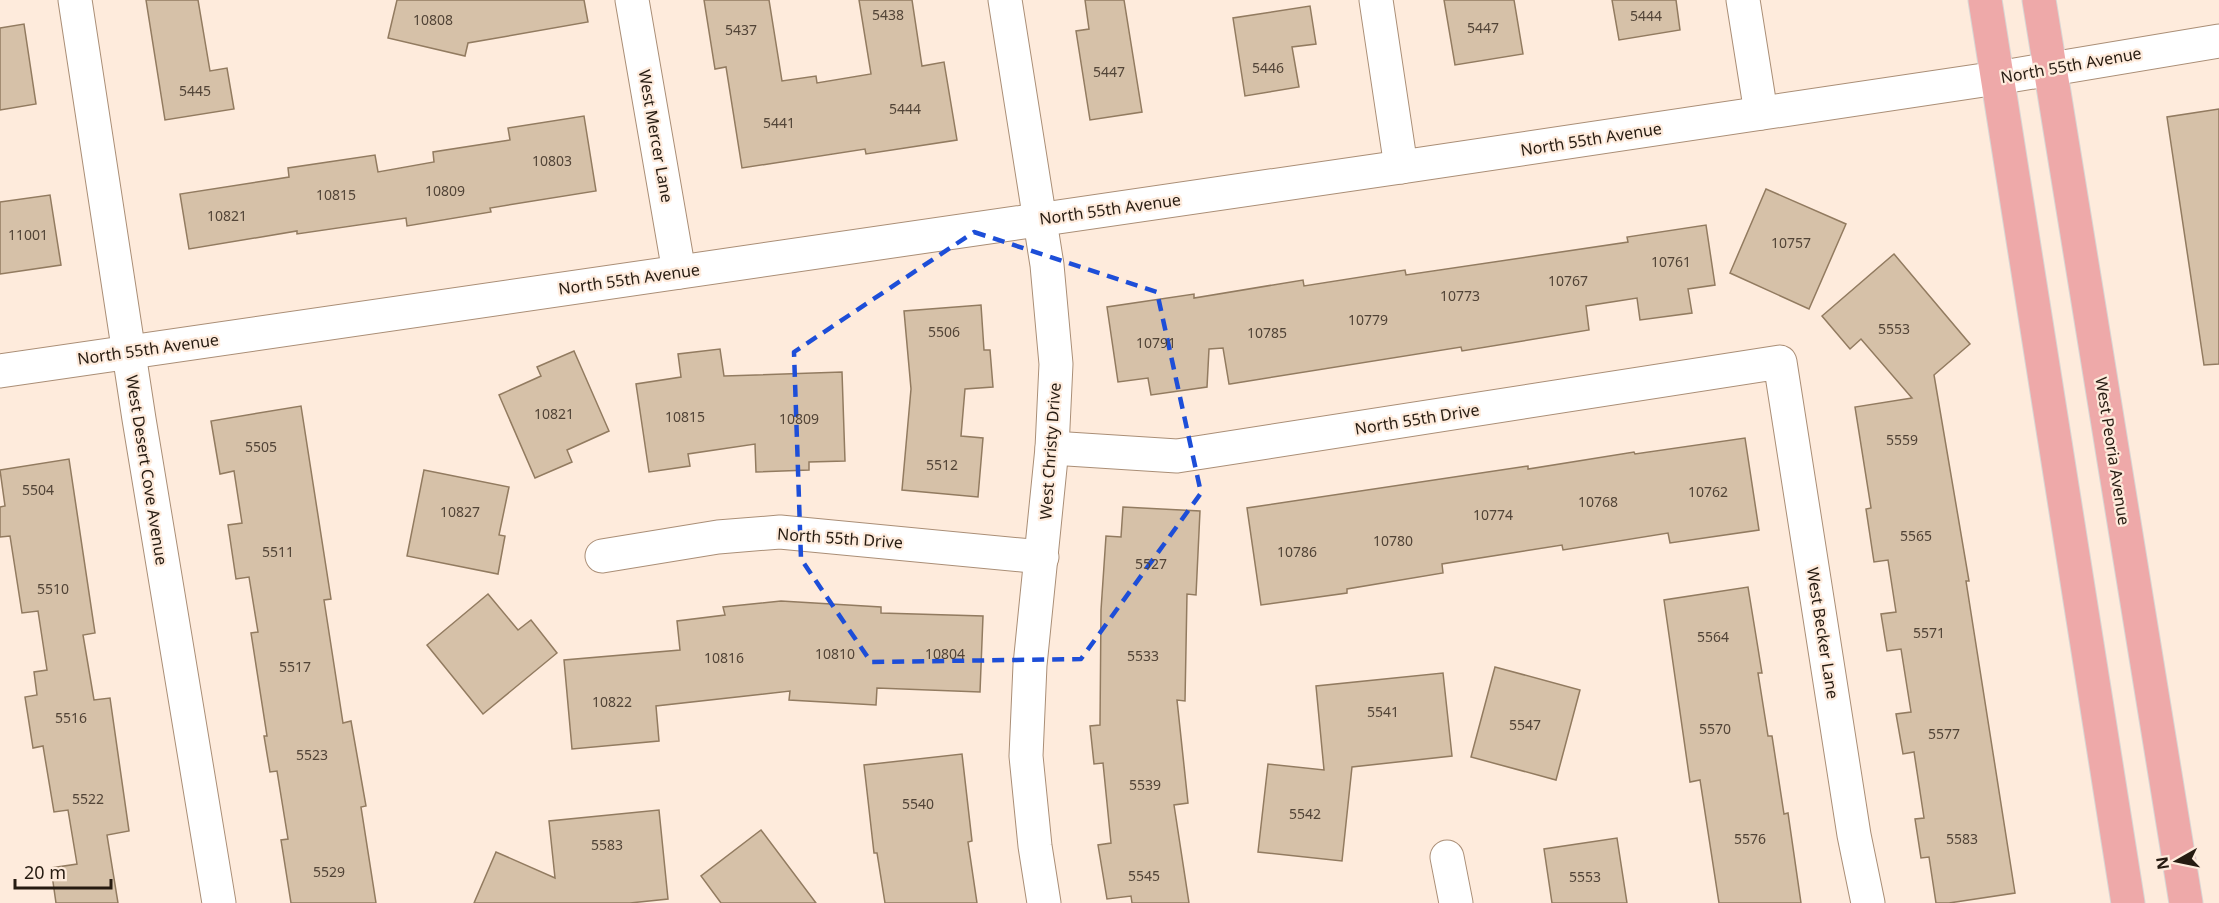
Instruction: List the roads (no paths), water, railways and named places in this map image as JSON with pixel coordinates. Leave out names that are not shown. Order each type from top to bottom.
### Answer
[{"type":"main road","points":[[1985,0],[2128,903]]},
{"type":"main road","name":"West Peoria Avenue","points":[[2039,0],[2186,903]]},
{"type":"street","name":"West Desert Cove Avenue","points":[[75,0],[128,351],[219,903]]},
{"type":"street","name":"West Mercer Lane","points":[[632,0],[679,272]]},
{"type":"street","name":"West Christy Drive","points":[[1005,0],[1049,282],[1056,364],[1052,448],[1030,665],[1026,756],[1035,846],[1044,903]]},
{"type":"street","points":[[1376,0],[1401,167]]},
{"type":"street","points":[[1743,0],[1761,113]]},
{"type":"street","name":"North 55th Avenue","points":[[0,371],[1401,167],[1997,78],[2219,41]]},
{"type":"street","name":"North 55th Drive","points":[[1052,448],[1177,456],[1780,362]]},
{"type":"street","name":"West Becker Lane","points":[[1780,362],[1854,835],[1864,890],[1869,903]]},
{"type":"street","name":"North 55th Drive","points":[[602,556],[718,537],[780,532],[1042,557]]},
{"type":"street","points":[[1448,857],[1456,903]]}]
